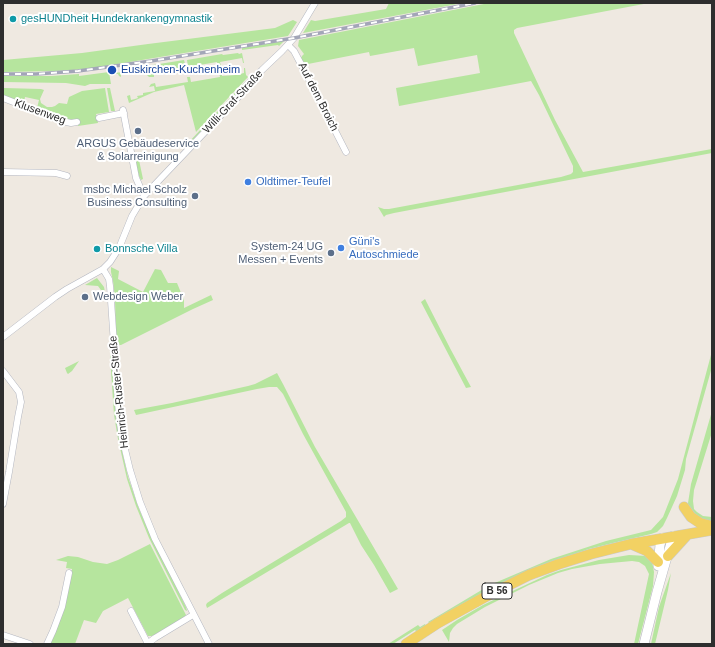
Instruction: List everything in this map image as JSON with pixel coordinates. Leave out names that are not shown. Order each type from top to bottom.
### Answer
[{"type":"main road","points":[[684,506],[691,517],[712,526]]},
{"type":"main road","name":"B 56","points":[[406,644],[438,623],[529,575],[590,554],[631,544],[712,530]]},
{"type":"main road","points":[[668,556],[688,534]]},
{"type":"main road","points":[[644,644],[673,536]]},
{"type":"main road","points":[[657,592],[658,562],[662,538]]},
{"type":"main road","points":[[631,544],[647,551],[658,562]]},
{"type":"street","name":"Willi-Graf-Straße","points":[[3,337],[55,297],[103,269],[110,262],[116,253],[132,216],[144,196],[242,93],[247,85],[288,45],[315,3]]},
{"type":"street","name":"Auf dem Broich","points":[[288,45],[294,51],[346,152]]},
{"type":"street","name":"Klusenweg","points":[[3,98],[62,121],[71,123],[78,122]]},
{"type":"street","points":[[99,118],[124,112],[136,178],[144,196]]},
{"type":"street","points":[[3,172],[56,173],[66,176]]},
{"type":"street","name":"Heinrich-Ruster-Straße","points":[[103,269],[109,279],[110,286],[119,409],[122,437],[128,464],[147,521],[208,644]]},
{"type":"street","points":[[3,372],[19,392],[21,402],[3,504]]},
{"type":"street","points":[[47,644],[62,607],[69,573]]},
{"type":"street","points":[[131,611],[147,644],[193,615]]},
{"type":"street","points":[[3,635],[30,644]]},
{"type":"green space","points":[[389,3],[463,3],[303,33],[311,20],[315,21],[386,9]]},
{"type":"green space","points":[[489,3],[649,3],[517,28],[514,30],[514,33],[555,120],[583,172],[712,149],[712,153],[394,213],[384,217],[378,207],[389,209],[561,177],[571,174],[573,172],[573,166],[531,81],[399,106],[396,88],[480,73],[477,55],[418,66],[414,48],[370,56],[369,52],[308,64],[304,63],[301,58],[304,54],[298,46],[299,40]]},
{"type":"green space","points":[[293,20],[297,22],[288,36],[87,69],[3,72],[3,60],[82,53],[275,28]]},
{"type":"green space","points":[[284,41],[279,46],[242,50],[242,48]]},
{"type":"green space","points":[[242,53],[244,63],[242,58],[220,62],[221,66],[218,67],[217,62],[188,67],[187,60]]},
{"type":"green space","points":[[184,60],[186,67],[154,72],[154,77],[149,77],[147,75],[152,74],[151,69],[144,70],[143,68],[121,74],[121,77],[118,74],[115,74],[128,71],[128,69]]},
{"type":"green space","points":[[244,68],[248,77],[196,132],[184,85],[154,92],[129,103],[127,96],[130,95],[131,100],[138,98],[137,96],[143,95],[143,93],[155,91],[154,86],[149,87],[151,84],[155,83],[156,87],[188,82],[187,77],[190,77],[191,82],[220,77],[219,72],[222,72],[222,76],[235,75],[244,73]]},
{"type":"green space","points":[[109,72],[111,84],[90,84],[85,86],[66,83],[3,82],[3,76],[51,76],[79,74],[79,76]]},
{"type":"green space","points":[[245,82],[238,92],[189,144],[188,143]]},
{"type":"green space","points":[[4,88],[41,89],[44,90],[40,99],[41,103],[47,107],[52,107],[59,103],[67,104],[69,97],[82,91],[105,88],[109,112],[96,114],[98,123],[78,126],[78,120],[66,120],[37,108],[39,100],[25,97],[24,103],[3,95]]},
{"type":"green space","points":[[107,88],[110,88],[115,111],[111,111]]},
{"type":"green space","points":[[135,160],[139,160],[143,179],[141,180],[139,176]]},
{"type":"green space","points":[[111,267],[119,271],[118,279],[143,292],[155,269],[161,270],[168,283],[177,283],[184,300],[184,308],[211,295],[213,300],[121,345],[116,345],[115,298]]},
{"type":"green space","points":[[97,278],[104,287],[106,297],[98,286],[85,285]]},
{"type":"green space","points":[[425,299],[471,387],[466,388],[421,302]]},
{"type":"green space","points":[[712,351],[712,367],[686,459],[685,470],[677,496],[663,526],[657,532],[589,549],[549,563],[430,624],[428,622],[490,585],[551,559],[606,541],[651,530],[663,517],[678,479]]},
{"type":"green space","points":[[111,355],[119,437],[128,477],[145,523],[187,611],[185,610],[149,538],[127,479],[114,415]]},
{"type":"green space","points":[[79,361],[72,371],[68,374],[65,368]]},
{"type":"green space","points":[[277,373],[315,447],[398,589],[390,593],[349,523],[207,608],[207,603],[222,593],[341,521],[346,517],[346,512],[283,394],[277,387],[257,389],[136,415],[134,410],[248,386]]},
{"type":"green space","points":[[712,411],[712,432],[694,490],[693,501],[694,509],[697,512],[703,516],[712,517],[712,521],[708,521],[698,518],[688,503],[691,484]]},
{"type":"green space","points":[[150,544],[186,615],[183,618],[154,635],[148,636],[128,598],[103,611],[96,623],[84,620],[75,644],[49,644],[72,574],[72,569],[66,568],[67,562],[56,560],[68,556],[107,564]]},
{"type":"green space","points":[[629,555],[647,556],[652,561],[654,572],[653,586],[638,644],[634,644],[649,574],[645,566],[639,562],[632,561],[600,564],[558,573],[529,585],[485,607],[457,624],[450,633],[449,642],[442,630],[483,605],[547,575],[599,560]]},
{"type":"green space","points":[[671,573],[655,644],[651,644],[659,607]]},
{"type":"green space","points":[[425,624],[426,626],[417,632],[415,630],[393,644],[388,644],[418,625],[420,627]]},
{"type":"railway","points":[[3,74],[36,74],[78,71],[151,61],[294,38],[475,3]]},
{"type":"place","name":"gesHUNDheit Hundekrankengymnastik","points":[[13,19]]},
{"type":"place","name":"Euskirchen-Kuchenheim","points":[[112,70]]},
{"type":"place","name":"ARGUS Gebäudeservice & Solarreinigung","points":[[138,131]]},
{"type":"place","name":"Oldtimer-Teufel","points":[[248,182]]},
{"type":"place","name":"msbc Michael Scholz Business Consulting","points":[[195,196]]},
{"type":"place","name":"Güni's Autoschmiede","points":[[341,248]]},
{"type":"place","name":"Bonnsche Villa","points":[[97,249]]},
{"type":"place","name":"System-24 UG Messen + Events","points":[[331,253]]},
{"type":"place","name":"Webdesign Weber","points":[[85,297]]}]
